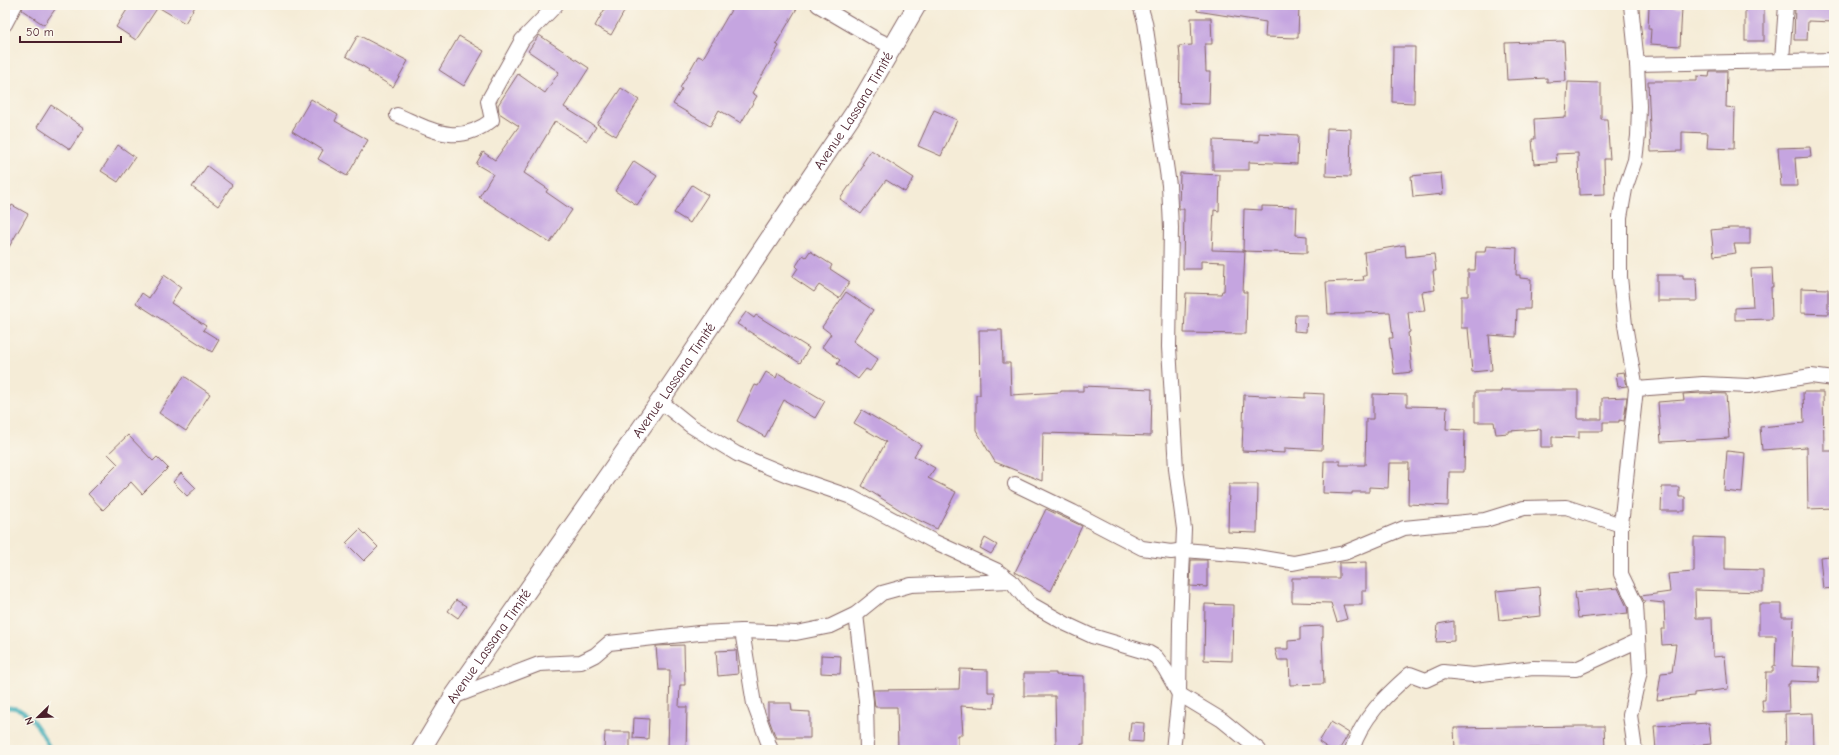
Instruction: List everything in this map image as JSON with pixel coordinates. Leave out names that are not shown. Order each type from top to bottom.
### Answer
[{"type":"street","points":[[5,24],[16,5]]},
{"type":"street","points":[[396,115],[436,131],[454,135],[464,135],[483,127],[492,120],[488,101],[522,40],[556,5]]},
{"type":"street","points":[[818,5],[874,38],[893,47]]},
{"type":"street","name":"Avenue Lassana Timité","points":[[421,750],[453,697],[660,401],[856,110],[917,5]]},
{"type":"street","points":[[1140,5],[1144,22],[1169,185],[1171,228],[1169,347],[1176,470],[1184,529],[1179,694],[1173,750]]},
{"type":"street","points":[[1631,5],[1640,106],[1635,160],[1625,189],[1620,217],[1620,277],[1625,325],[1636,389],[1621,525],[1621,574],[1636,605],[1637,641],[1640,670],[1630,715],[1634,750]]},
{"type":"street","points":[[1782,60],[1786,5]]},
{"type":"street","points":[[1637,64],[1704,64],[1782,60],[1834,60]]},
{"type":"street","points":[[1636,389],[1703,384],[1749,386],[1810,376],[1834,379]]},
{"type":"street","points":[[660,401],[691,426],[737,454],[790,476],[851,497],[933,541],[996,570],[1011,581],[1020,593],[1037,609],[1092,636],[1156,657],[1165,669],[1179,694],[1222,720],[1259,750]]},
{"type":"street","points":[[1015,484],[1074,512],[1142,548],[1170,552],[1184,550],[1293,563],[1344,553],[1404,528],[1485,520],[1524,508],[1566,507],[1621,525]]},
{"type":"street","points":[[453,697],[539,664],[581,662],[596,655],[610,643],[699,633],[742,631],[796,633],[831,626],[856,614],[882,593],[910,585],[1011,581]]},
{"type":"street","points":[[856,614],[866,701],[867,750]]},
{"type":"street","points":[[742,631],[754,704],[771,750]]},
{"type":"street","points":[[1352,750],[1356,736],[1371,712],[1410,674],[1426,680],[1443,672],[1473,675],[1533,668],[1576,669],[1637,641]]},
{"type":"building","points":[[23,5],[58,5],[44,25],[22,10]]},
{"type":"building","points":[[130,5],[196,5],[185,23],[158,7],[136,40],[116,27]]},
{"type":"building","points":[[607,5],[628,5],[611,35],[595,26]]},
{"type":"building","points":[[734,5],[799,5],[776,44],[779,46],[752,93],[757,96],[741,123],[719,110],[710,126],[673,104],[698,56],[703,58]]},
{"type":"building","points":[[1198,5],[1299,5],[1298,38],[1265,37],[1266,22],[1197,11]]},
{"type":"building","points":[[1795,5],[1834,5],[1834,22],[1808,21],[1807,40],[1794,40]]},
{"type":"building","points":[[1649,6],[1682,8],[1680,46],[1650,44],[1651,29],[1648,29]]},
{"type":"building","points":[[1745,7],[1764,7],[1764,41],[1745,41]]},
{"type":"building","points":[[1191,18],[1211,18],[1212,44],[1205,44],[1206,72],[1210,72],[1209,104],[1179,103],[1179,46],[1192,45]]},
{"type":"building","points":[[358,35],[408,61],[393,87],[368,72],[369,70],[346,56]]},
{"type":"building","points":[[539,35],[589,68],[564,107],[596,127],[587,141],[555,121],[524,173],[548,189],[546,192],[572,210],[550,243],[479,197],[493,174],[476,164],[483,152],[495,160],[519,126],[499,113],[498,105],[518,74],[545,93],[559,72],[528,51]]},
{"type":"building","points":[[459,36],[484,51],[464,86],[439,70]]},
{"type":"building","points":[[1564,41],[1566,81],[1547,82],[1547,78],[1507,80],[1505,43]]},
{"type":"building","points":[[1393,47],[1415,47],[1414,103],[1392,102]]},
{"type":"building","points":[[1710,71],[1727,71],[1726,107],[1735,108],[1734,149],[1707,148],[1708,133],[1682,132],[1682,151],[1651,152],[1648,81],[1697,81],[1697,76],[1709,77]]},
{"type":"building","points":[[1568,82],[1601,83],[1601,119],[1607,119],[1610,159],[1604,159],[1605,194],[1579,195],[1578,153],[1556,154],[1557,162],[1534,164],[1532,139],[1535,139],[1534,119],[1566,117]]},
{"type":"building","points":[[621,88],[639,100],[616,136],[597,124]]},
{"type":"building","points":[[311,99],[338,115],[335,121],[368,140],[347,176],[318,159],[323,150],[292,131]]},
{"type":"building","points":[[51,105],[84,128],[70,149],[37,127]]},
{"type":"building","points":[[934,110],[957,120],[941,156],[918,146]]},
{"type":"building","points":[[1327,128],[1351,129],[1350,177],[1326,176]]},
{"type":"building","points":[[1259,133],[1298,135],[1297,164],[1249,162],[1249,170],[1213,170],[1213,140],[1259,142]]},
{"type":"building","points":[[118,145],[135,157],[118,182],[101,171]]},
{"type":"building","points":[[1810,147],[1811,157],[1795,158],[1797,186],[1781,186],[1778,148]]},
{"type":"building","points":[[871,150],[914,178],[905,192],[886,180],[861,214],[840,199],[864,165],[862,164]]},
{"type":"building","points":[[634,161],[657,176],[637,205],[615,191]]},
{"type":"building","points":[[207,166],[232,185],[218,206],[192,187]]},
{"type":"building","points":[[1180,173],[1220,175],[1219,211],[1214,210],[1212,250],[1245,251],[1243,292],[1247,292],[1246,334],[1184,333],[1186,293],[1221,294],[1222,291],[1224,291],[1225,262],[1201,261],[1201,269],[1183,269],[1184,209],[1179,209]]},
{"type":"building","points":[[1441,173],[1443,194],[1413,197],[1411,176]]},
{"type":"building","points":[[692,185],[708,195],[690,223],[674,213]]},
{"type":"building","points":[[12,205],[28,214],[5,254],[5,217]]},
{"type":"building","points":[[1262,206],[1297,207],[1296,235],[1307,236],[1307,253],[1243,251],[1244,209],[1262,210]]},
{"type":"building","points":[[1750,228],[1750,244],[1734,244],[1736,253],[1714,256],[1711,230]]},
{"type":"building","points":[[1405,245],[1406,257],[1434,254],[1436,271],[1433,271],[1435,290],[1422,292],[1425,311],[1408,312],[1410,332],[1408,333],[1412,372],[1394,374],[1389,338],[1393,338],[1390,312],[1328,314],[1326,282],[1364,280],[1363,276],[1366,276],[1366,272],[1364,252]]},
{"type":"building","points":[[1486,246],[1517,248],[1516,275],[1520,275],[1520,278],[1531,279],[1530,309],[1517,309],[1516,337],[1489,335],[1492,370],[1472,372],[1468,328],[1461,328],[1461,296],[1468,296],[1468,270],[1475,270],[1476,252],[1485,252]]},
{"type":"building","points":[[810,251],[832,265],[830,269],[850,282],[839,298],[819,285],[814,292],[792,277],[798,268],[796,266],[803,255],[806,257]]},
{"type":"building","points":[[1772,268],[1772,319],[1735,320],[1735,308],[1753,307],[1751,269]]},
{"type":"building","points":[[164,275],[181,287],[171,303],[206,326],[203,330],[219,340],[212,352],[136,303],[142,293],[149,298]]},
{"type":"building","points":[[1657,275],[1683,275],[1683,279],[1696,279],[1697,301],[1657,301]]},
{"type":"building","points":[[1801,288],[1828,289],[1828,314],[1801,313]]},
{"type":"building","points":[[846,292],[873,310],[853,341],[878,359],[870,371],[866,369],[858,379],[837,364],[840,360],[822,347],[831,334],[822,327]]},
{"type":"building","points":[[746,312],[754,318],[756,315],[809,348],[800,363],[737,324]]},
{"type":"building","points":[[1295,315],[1307,315],[1306,332],[1294,331]]},
{"type":"building","points":[[979,330],[1002,330],[1003,363],[1010,363],[1011,395],[1061,391],[1083,391],[1083,386],[1152,389],[1151,436],[1043,433],[1042,481],[995,462],[976,430],[976,395],[980,395]]},
{"type":"building","points":[[766,372],[776,378],[778,373],[825,401],[815,418],[784,400],[765,437],[737,421],[755,385],[758,386]]},
{"type":"building","points":[[1624,372],[1627,386],[1618,387],[1616,373]]},
{"type":"building","points":[[184,376],[210,394],[186,431],[159,413]]},
{"type":"building","points":[[1501,390],[1578,390],[1578,419],[1602,419],[1602,398],[1627,397],[1624,421],[1619,420],[1619,422],[1603,422],[1603,431],[1579,431],[1579,438],[1552,437],[1552,447],[1541,447],[1541,429],[1509,431],[1509,433],[1496,434],[1494,422],[1475,422],[1475,392],[1501,392]]},
{"type":"building","points":[[1803,392],[1823,392],[1824,451],[1834,451],[1834,508],[1808,509],[1807,447],[1762,450],[1760,427],[1804,423]]},
{"type":"building","points":[[1305,393],[1324,394],[1322,450],[1285,448],[1285,453],[1242,451],[1244,395],[1305,398]]},
{"type":"building","points":[[1373,394],[1407,395],[1407,406],[1447,407],[1446,429],[1465,430],[1464,472],[1449,472],[1448,506],[1408,504],[1409,463],[1389,463],[1388,488],[1369,487],[1369,492],[1352,492],[1352,494],[1323,493],[1324,461],[1340,461],[1340,465],[1365,465],[1366,419],[1373,419]]},
{"type":"building","points":[[1683,394],[1726,394],[1729,438],[1661,442],[1658,402],[1684,400]]},
{"type":"building","points":[[862,410],[921,445],[914,456],[935,468],[928,478],[956,492],[937,529],[908,515],[862,486],[886,442],[854,423]]},
{"type":"building","points":[[128,435],[153,461],[157,457],[168,468],[142,494],[131,482],[103,510],[88,494],[118,464],[108,454]]},
{"type":"building","points":[[1727,451],[1745,453],[1742,493],[1724,491]]},
{"type":"building","points":[[181,473],[196,488],[187,496],[173,482]]},
{"type":"building","points":[[1229,484],[1258,484],[1257,533],[1228,532]]},
{"type":"building","points":[[1662,487],[1679,487],[1679,497],[1685,497],[1685,511],[1661,511]]},
{"type":"building","points":[[1046,509],[1082,526],[1051,591],[1015,572]]},
{"type":"building","points":[[360,529],[378,547],[364,561],[346,543]]},
{"type":"building","points":[[1694,537],[1725,538],[1725,569],[1763,570],[1763,592],[1695,590],[1696,618],[1712,618],[1713,657],[1725,656],[1728,689],[1694,693],[1694,696],[1657,700],[1661,673],[1672,672],[1676,644],[1662,645],[1661,629],[1665,629],[1664,603],[1644,601],[1641,596],[1670,592],[1668,574],[1694,572]]},
{"type":"building","points":[[985,538],[997,545],[991,554],[980,548]]},
{"type":"building","points":[[1830,556],[1833,588],[1823,589],[1820,557]]},
{"type":"building","points":[[1191,560],[1207,560],[1207,587],[1190,586]]},
{"type":"building","points":[[1366,562],[1366,591],[1362,591],[1362,605],[1343,605],[1347,619],[1337,622],[1331,603],[1292,602],[1292,578],[1339,578],[1339,563]]},
{"type":"building","points":[[1539,587],[1541,616],[1499,620],[1496,591]]},
{"type":"building","points":[[1618,588],[1627,607],[1628,613],[1578,618],[1575,592]]},
{"type":"building","points":[[456,600],[466,606],[458,618],[448,611]]},
{"type":"building","points":[[1205,604],[1233,605],[1232,661],[1204,660]]},
{"type":"building","points":[[1759,604],[1782,604],[1782,617],[1794,617],[1792,666],[1820,667],[1819,682],[1790,681],[1790,684],[1788,684],[1789,711],[1763,712],[1762,700],[1765,700],[1766,672],[1773,672],[1773,666],[1775,666],[1776,636],[1759,636]]},
{"type":"building","points":[[1454,621],[1454,641],[1436,642],[1438,624]]},
{"type":"building","points":[[1323,626],[1324,684],[1290,685],[1289,660],[1278,660],[1275,649],[1288,649],[1288,641],[1300,640],[1300,627]]},
{"type":"building","points":[[684,645],[685,685],[680,685],[679,707],[687,707],[686,750],[668,750],[670,670],[658,670],[656,646]]},
{"type":"building","points":[[736,650],[738,674],[718,676],[716,651]]},
{"type":"building","points":[[821,655],[841,656],[840,674],[821,673]]},
{"type":"building","points":[[960,669],[988,670],[988,692],[995,692],[994,708],[961,706],[963,735],[958,735],[958,750],[898,750],[897,707],[875,707],[873,690],[959,689]]},
{"type":"building","points":[[1024,673],[1056,673],[1056,675],[1084,676],[1084,744],[1081,744],[1081,750],[1058,750],[1058,745],[1056,745],[1055,696],[1024,696]]},
{"type":"building","points":[[768,703],[791,703],[792,711],[810,712],[810,738],[776,738],[768,717]]},
{"type":"building","points":[[1813,713],[1814,750],[1786,750],[1785,714]]},
{"type":"building","points":[[634,718],[649,719],[648,739],[633,738]]},
{"type":"building","points":[[1131,722],[1144,723],[1143,742],[1129,741]]},
{"type":"building","points":[[1331,722],[1349,733],[1339,750],[1331,750],[1319,742]]},
{"type":"building","points":[[1709,723],[1711,744],[1693,746],[1693,750],[1656,750],[1654,726]]},
{"type":"building","points":[[1604,726],[1605,750],[1556,750],[1556,748],[1455,749],[1454,728]]},
{"type":"building","points":[[605,732],[630,732],[630,750],[604,750]]},
{"type":"waterway","points":[[5,708],[21,710],[27,715],[39,728],[51,750]]}]
